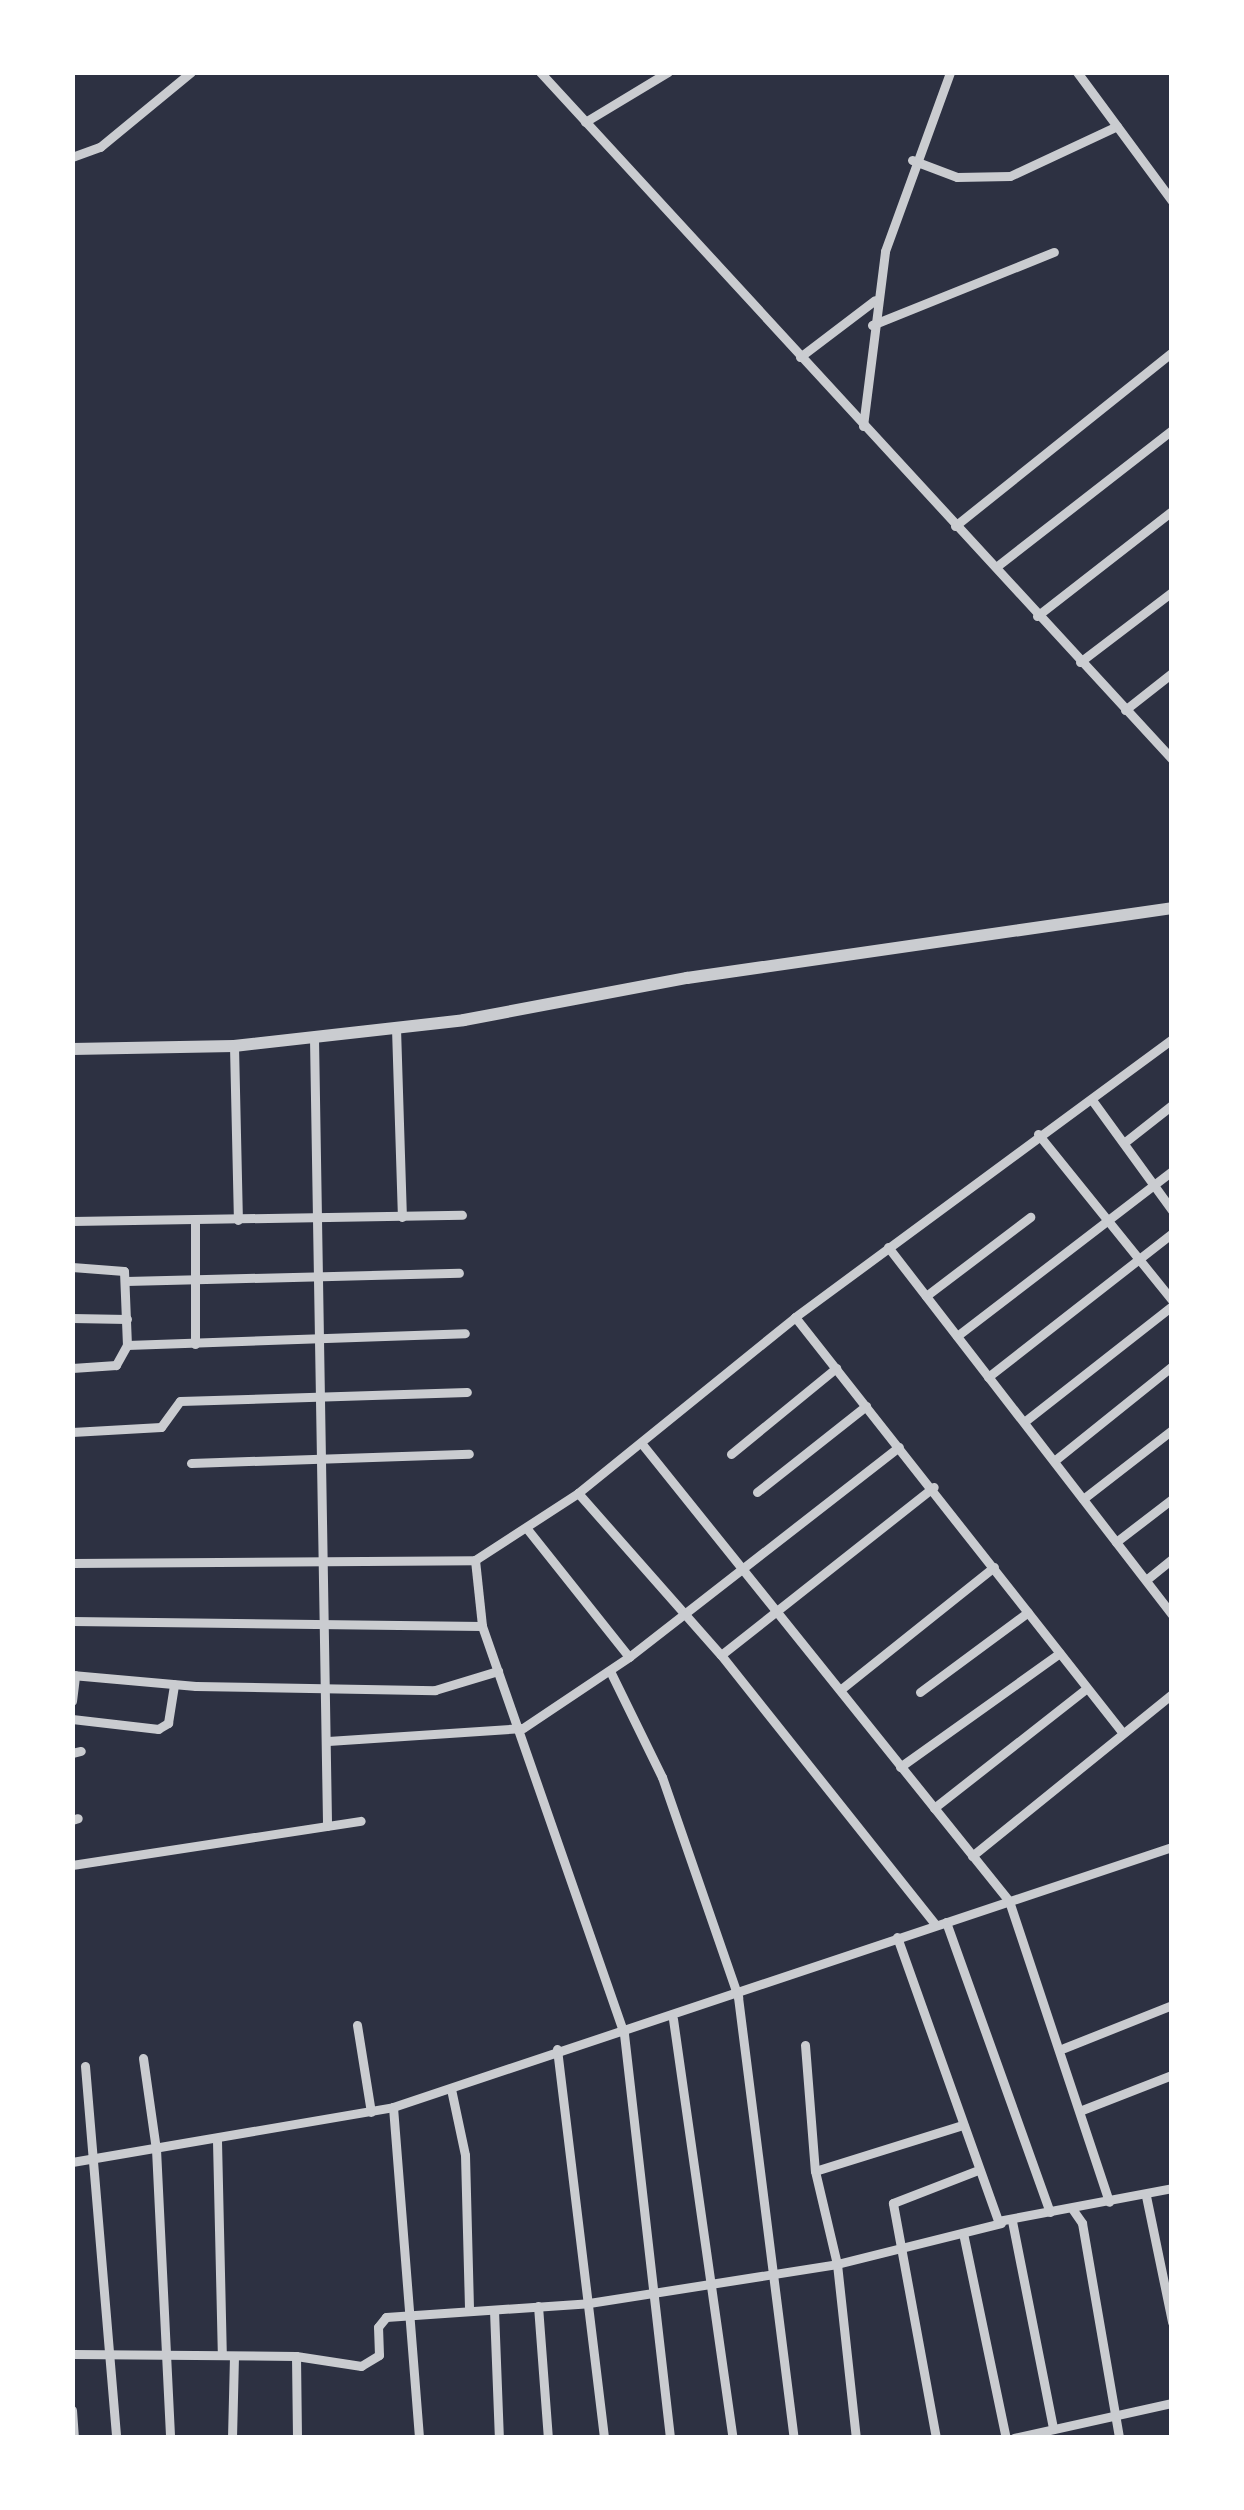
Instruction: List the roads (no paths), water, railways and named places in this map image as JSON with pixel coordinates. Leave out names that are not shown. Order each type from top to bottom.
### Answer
[{"type":"street","points":[[72,157],[100,147],[191,72]]},
{"type":"street","points":[[540,72],[1037,616],[1170,753]]},
{"type":"street","points":[[585,122],[668,72]]},
{"type":"street","points":[[863,426],[875,300],[912,160],[950,72]]},
{"type":"street","points":[[1096,72],[1080,76],[1170,193]]},
{"type":"street","points":[[912,160],[957,177],[1010,176],[1117,125]]},
{"type":"street","points":[[872,325],[1054,252]]},
{"type":"street","points":[[800,357],[875,300]]},
{"type":"street","points":[[956,526],[1172,352]]},
{"type":"street","points":[[996,567],[1172,430]]},
{"type":"street","points":[[1037,616],[1172,511]]},
{"type":"street","points":[[1080,662],[1172,592]]},
{"type":"street","points":[[1125,710],[1172,673]]},
{"type":"street","points":[[72,1049],[234,1046],[396,1028],[1172,908]]},
{"type":"street","points":[[396,1028],[402,1217]]},
{"type":"street","points":[[314,1038],[327,1826]]},
{"type":"street","points":[[72,1563],[325,1566],[475,1560],[528,1530],[578,1493],[795,1317],[1172,1039]]},
{"type":"street","points":[[234,1046],[238,1220]]},
{"type":"street","points":[[1092,1100],[1172,1210]]},
{"type":"street","points":[[1125,1142],[1172,1105]]},
{"type":"street","points":[[1024,1422],[1172,1303],[1038,1134]]},
{"type":"street","points":[[957,1336],[1172,1171]]},
{"type":"street","points":[[72,1221],[462,1215]]},
{"type":"street","points":[[926,1296],[1030,1217]]},
{"type":"street","points":[[195,1220],[201,1279],[195,1344]]},
{"type":"street","points":[[988,1377],[1172,1234]]},
{"type":"street","points":[[888,1247],[1172,1614]]},
{"type":"street","points":[[72,1268],[117,1268],[126,1281],[127,1319],[127,1345],[116,1365],[72,1368]]},
{"type":"street","points":[[126,1281],[459,1273]]},
{"type":"street","points":[[795,1317],[934,1487],[1122,1732]]},
{"type":"street","points":[[72,1318],[127,1319]]},
{"type":"street","points":[[127,1345],[321,1343],[465,1333]]},
{"type":"street","points":[[1054,1461],[1172,1366]]},
{"type":"street","points":[[731,1454],[836,1368]]},
{"type":"street","points":[[72,1432],[160,1427],[179,1401],[467,1392]]},
{"type":"street","points":[[757,1492],[866,1406]]},
{"type":"street","points":[[1083,1498],[1172,1430]]},
{"type":"street","points":[[642,1444],[1009,1901],[1064,2048],[1109,2202]]},
{"type":"street","points":[[328,1741],[524,1728],[629,1657],[742,1564],[898,1447]]},
{"type":"street","points":[[191,1463],[469,1454]]},
{"type":"street","points":[[721,1655],[934,1487]]},
{"type":"street","points":[[578,1493],[721,1655],[941,1924],[1051,2212]]},
{"type":"street","points":[[1117,1542],[1172,1499]]},
{"type":"street","points":[[528,1530],[629,1657]]},
{"type":"street","points":[[1146,1580],[1172,1559]]},
{"type":"street","points":[[475,1560],[482,1626],[524,1728],[624,2034],[670,2438]]},
{"type":"street","points":[[840,1690],[994,1568]]},
{"type":"street","points":[[920,1692],[1028,1612]]},
{"type":"street","points":[[72,1621],[482,1626]]},
{"type":"street","points":[[900,1767],[1060,1654]]},
{"type":"street","points":[[72,1701],[74,1675],[174,1684],[435,1690],[498,1671]]},
{"type":"street","points":[[610,1671],[662,1777],[738,1997],[794,2438]]},
{"type":"street","points":[[72,1719],[158,1730],[168,1723],[174,1684]]},
{"type":"street","points":[[934,1808],[1087,1688]]},
{"type":"street","points":[[972,1856],[1172,1694]]},
{"type":"street","points":[[72,1865],[361,1821]]},
{"type":"street","points":[[72,2162],[217,2141],[393,2107],[557,2049],[673,2019],[898,1937],[1172,1847]]},
{"type":"street","points":[[898,1937],[978,2170],[1006,2222],[1053,2429]]},
{"type":"street","points":[[1064,2048],[1172,2005]]},
{"type":"street","points":[[673,2019],[716,2282],[733,2438]]},
{"type":"street","points":[[357,2025],[371,2112]]},
{"type":"street","points":[[806,2045],[815,2171],[837,2264],[856,2438]]},
{"type":"street","points":[[557,2049],[604,2438]]},
{"type":"street","points":[[143,2058],[156,2149],[170,2438]]},
{"type":"street","points":[[85,2066],[116,2438]]},
{"type":"street","points":[[1082,2110],[1172,2075]]},
{"type":"street","points":[[451,2089],[464,2155],[469,2310]]},
{"type":"street","points":[[393,2107],[419,2438]]},
{"type":"street","points":[[815,2171],[963,2125]]},
{"type":"street","points":[[217,2141],[232,2438]]},
{"type":"street","points":[[936,2438],[892,2203],[978,2170]]},
{"type":"street","points":[[72,2354],[167,2351],[373,2363],[380,2321],[589,2303],[837,2264],[1172,2188]]},
{"type":"street","points":[[1147,2196],[1172,2322]]},
{"type":"street","points":[[1073,2210],[1082,2223],[1119,2438]]},
{"type":"street","points":[[963,2233],[1010,2438],[1172,2403]]},
{"type":"street","points":[[538,2306],[548,2438]]},
{"type":"street","points":[[494,2310],[499,2438]]},
{"type":"street","points":[[296,2356],[297,2438]]},
{"type":"street","points":[[72,2410],[74,2438]]}]
